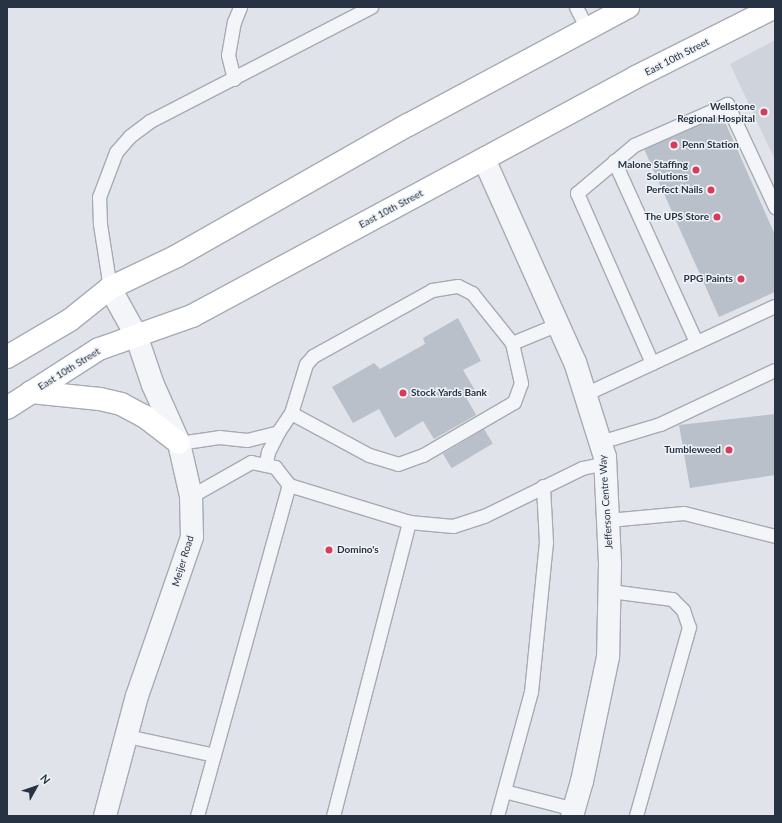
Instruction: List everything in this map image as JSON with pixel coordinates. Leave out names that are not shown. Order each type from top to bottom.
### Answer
[{"type":"main road","points":[[7,357],[70,320],[110,288],[177,256],[408,125],[628,7]]},
{"type":"main road","name":"East 10th Street","points":[[7,408],[100,349],[192,316],[629,81],[775,7]]},
{"type":"main road","points":[[31,392],[100,399],[121,404],[144,416],[178,444]]},
{"type":"street","name":"Jefferson Centre Way","points":[[484,159],[558,324],[585,394],[605,463],[610,591],[608,657],[582,781],[573,812]]},
{"type":"street","name":"Meijer Road","points":[[105,816],[137,696],[192,537],[191,496],[178,444],[153,385],[136,335],[110,288]]},
{"type":"lane","points":[[234,79],[228,55],[234,22],[240,7]]},
{"type":"lane","points":[[110,288],[100,224],[99,197],[116,152],[130,136],[150,121],[371,7]]},
{"type":"lane","points":[[576,7],[587,28]]},
{"type":"lane","points":[[652,363],[577,193],[634,145],[727,104],[775,207]]},
{"type":"lane","points":[[614,161],[696,342]]},
{"type":"lane","points":[[266,463],[268,452],[290,413],[306,364],[313,356],[432,290],[458,286],[472,293],[512,342],[521,383],[514,402],[423,455],[398,464],[369,455],[290,413]]},
{"type":"lane","points":[[585,394],[775,306]]},
{"type":"lane","points":[[512,342],[558,324]]},
{"type":"lane","points":[[600,442],[660,424],[775,370]]},
{"type":"lane","points":[[178,444],[219,437],[246,440],[278,432]]},
{"type":"lane","points":[[191,496],[239,467],[251,462],[266,463],[275,466],[289,485],[409,522],[453,526],[484,516],[582,468],[605,463]]},
{"type":"lane","points":[[197,816],[289,485]]},
{"type":"lane","points":[[496,816],[531,692],[542,604],[546,542],[543,486]]},
{"type":"lane","points":[[608,520],[684,514],[775,536]]},
{"type":"lane","points":[[333,816],[409,522]]},
{"type":"lane","points":[[610,591],[672,599],[683,610],[690,627],[636,816]]},
{"type":"lane","points":[[126,736],[214,755]]},
{"type":"lane","points":[[504,791],[573,812]]},
{"type":"shaded area","name":"Wellstone Regional Hospital","points":[[775,40],[775,160],[730,64]]},
{"type":"building","points":[[722,115],[775,235],[775,292],[719,317],[644,149]]},
{"type":"building","name":"Stock Yards Bank","points":[[458,318],[481,361],[463,370],[475,390],[466,397],[476,415],[434,439],[423,421],[395,438],[379,409],[353,423],[332,387],[374,363],[380,369],[425,344],[423,338]]},
{"type":"building","name":"Tumbleweed","points":[[775,414],[775,475],[690,488],[679,425]]},
{"type":"building","points":[[484,429],[493,444],[452,468],[443,454]]},
{"type":"place","name":"Wellstone Regional Hospital","points":[[764,112]]},
{"type":"place","name":"Penn Station","points":[[674,145]]},
{"type":"place","name":"Malone Staffing Solutions","points":[[696,170]]},
{"type":"place","name":"Perfect Nails","points":[[711,190]]},
{"type":"place","name":"The UPS Store","points":[[717,217]]},
{"type":"place","name":"PPG Paints","points":[[741,279]]},
{"type":"place","name":"Stock Yards Bank","points":[[403,393]]},
{"type":"place","name":"Tumbleweed","points":[[729,450]]},
{"type":"place","name":"Domino's","points":[[329,550]]}]
